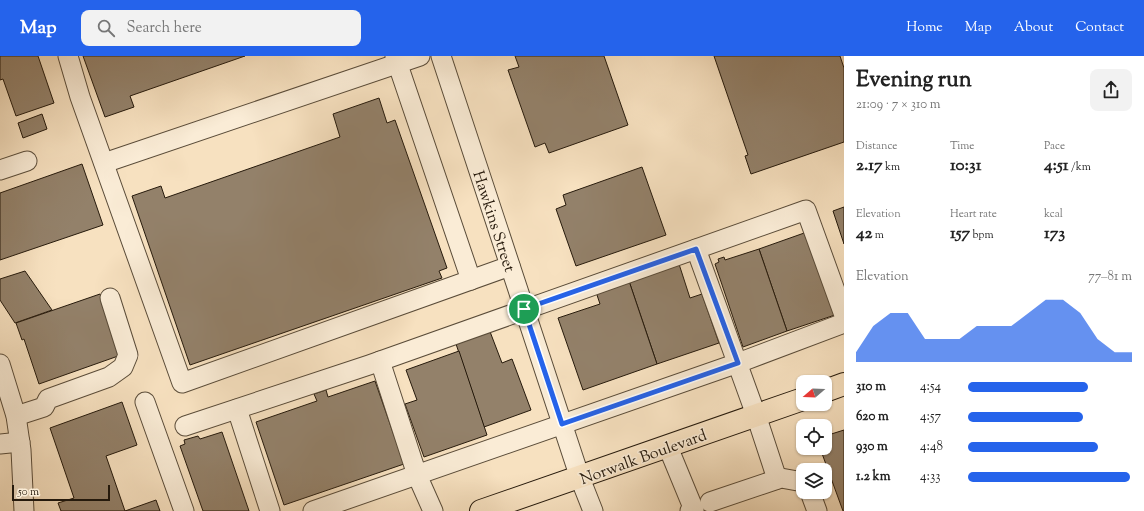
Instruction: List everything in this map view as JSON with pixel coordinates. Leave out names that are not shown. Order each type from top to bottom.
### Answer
[{"type":"main road","points":[[832,388],[844,384]]},
{"type":"main road","name":"Norwalk Boulevard","points":[[481,511],[580,478],[796,401]]},
{"type":"street","points":[[68,56],[104,163],[182,383],[510,266]]},
{"type":"street","points":[[104,163],[396,60],[420,56]]},
{"type":"street","name":"Hawkins Street","points":[[441,56],[580,478],[593,511]]},
{"type":"street","points":[[396,60],[470,280]]},
{"type":"street","points":[[0,170],[27,161]]},
{"type":"street","points":[[185,426],[380,360],[806,210],[844,314]]},
{"type":"street","points":[[696,249],[738,363],[777,479]]},
{"type":"street","points":[[16,416],[44,407],[48,399],[109,377],[123,367],[128,355],[110,298]]},
{"type":"street","points":[[313,511],[738,363],[844,323]]},
{"type":"street","points":[[380,360],[416,475],[433,511]]},
{"type":"street","points":[[0,364],[16,416],[20,442],[24,511]]},
{"type":"street","points":[[145,402],[184,511]]},
{"type":"street","points":[[237,409],[270,511]]},
{"type":"street","points":[[0,444],[20,442]]},
{"type":"street","points":[[668,447],[697,508],[777,479],[781,478],[796,481]]},
{"type":"street","points":[[813,499],[817,511]]},
{"type":"building","points":[[0,56],[38,56],[54,103],[16,116],[3,79],[0,80]]},
{"type":"building","points":[[83,56],[245,56],[130,96],[134,107],[105,117]]},
{"type":"building","points":[[515,56],[604,56],[628,125],[549,153],[545,143],[535,147],[508,70],[519,67]]},
{"type":"building","points":[[714,56],[840,56],[844,68],[844,142],[751,174],[745,156],[748,155]]},
{"type":"building","points":[[379,98],[387,123],[395,120],[447,268],[439,271],[442,278],[190,365],[132,196],[161,186],[165,198],[340,137],[333,114]]},
{"type":"building","points":[[42,114],[47,129],[23,138],[18,123]]},
{"type":"building","points":[[82,164],[103,225],[0,260],[0,193]]},
{"type":"building","points":[[642,167],[666,235],[576,266],[556,209],[566,205],[563,195]]},
{"type":"building","points":[[844,207],[844,244],[833,211]]},
{"type":"building","points":[[807,232],[835,315],[787,331],[759,249]]},
{"type":"building","points":[[759,249],[787,331],[743,347],[715,264],[719,262],[718,259],[724,257],[725,260]]},
{"type":"building","points":[[679,264],[690,298],[702,294],[719,343],[657,364],[629,281]]},
{"type":"building","points":[[25,271],[52,310],[15,323],[0,300],[0,279]]},
{"type":"building","points":[[629,281],[657,364],[583,390],[558,318],[600,304],[596,292]]},
{"type":"building","points":[[100,294],[121,355],[39,384],[24,339],[22,340],[16,323]]},
{"type":"building","points":[[489,329],[502,363],[512,359],[531,410],[484,427],[455,341]]},
{"type":"building","points":[[459,351],[487,435],[424,457],[405,404],[417,400],[406,370]]},
{"type":"building","points":[[375,381],[404,464],[284,505],[256,422],[317,401],[314,394],[326,390],[328,397]]},
{"type":"building","points":[[122,402],[137,445],[106,456],[125,511],[61,511],[58,503],[74,498],[50,428]]},
{"type":"building","points":[[844,430],[844,511],[832,481],[832,463],[825,463],[823,455],[832,455],[832,434]]},
{"type":"building","points":[[222,432],[249,511],[203,511],[180,446],[185,444],[184,440],[198,436],[200,439]]},
{"type":"building","points":[[156,500],[160,511],[125,511]]},
{"type":"route","points":[[696,249],[738,363],[562,424],[524,309],[696,249]]}]
